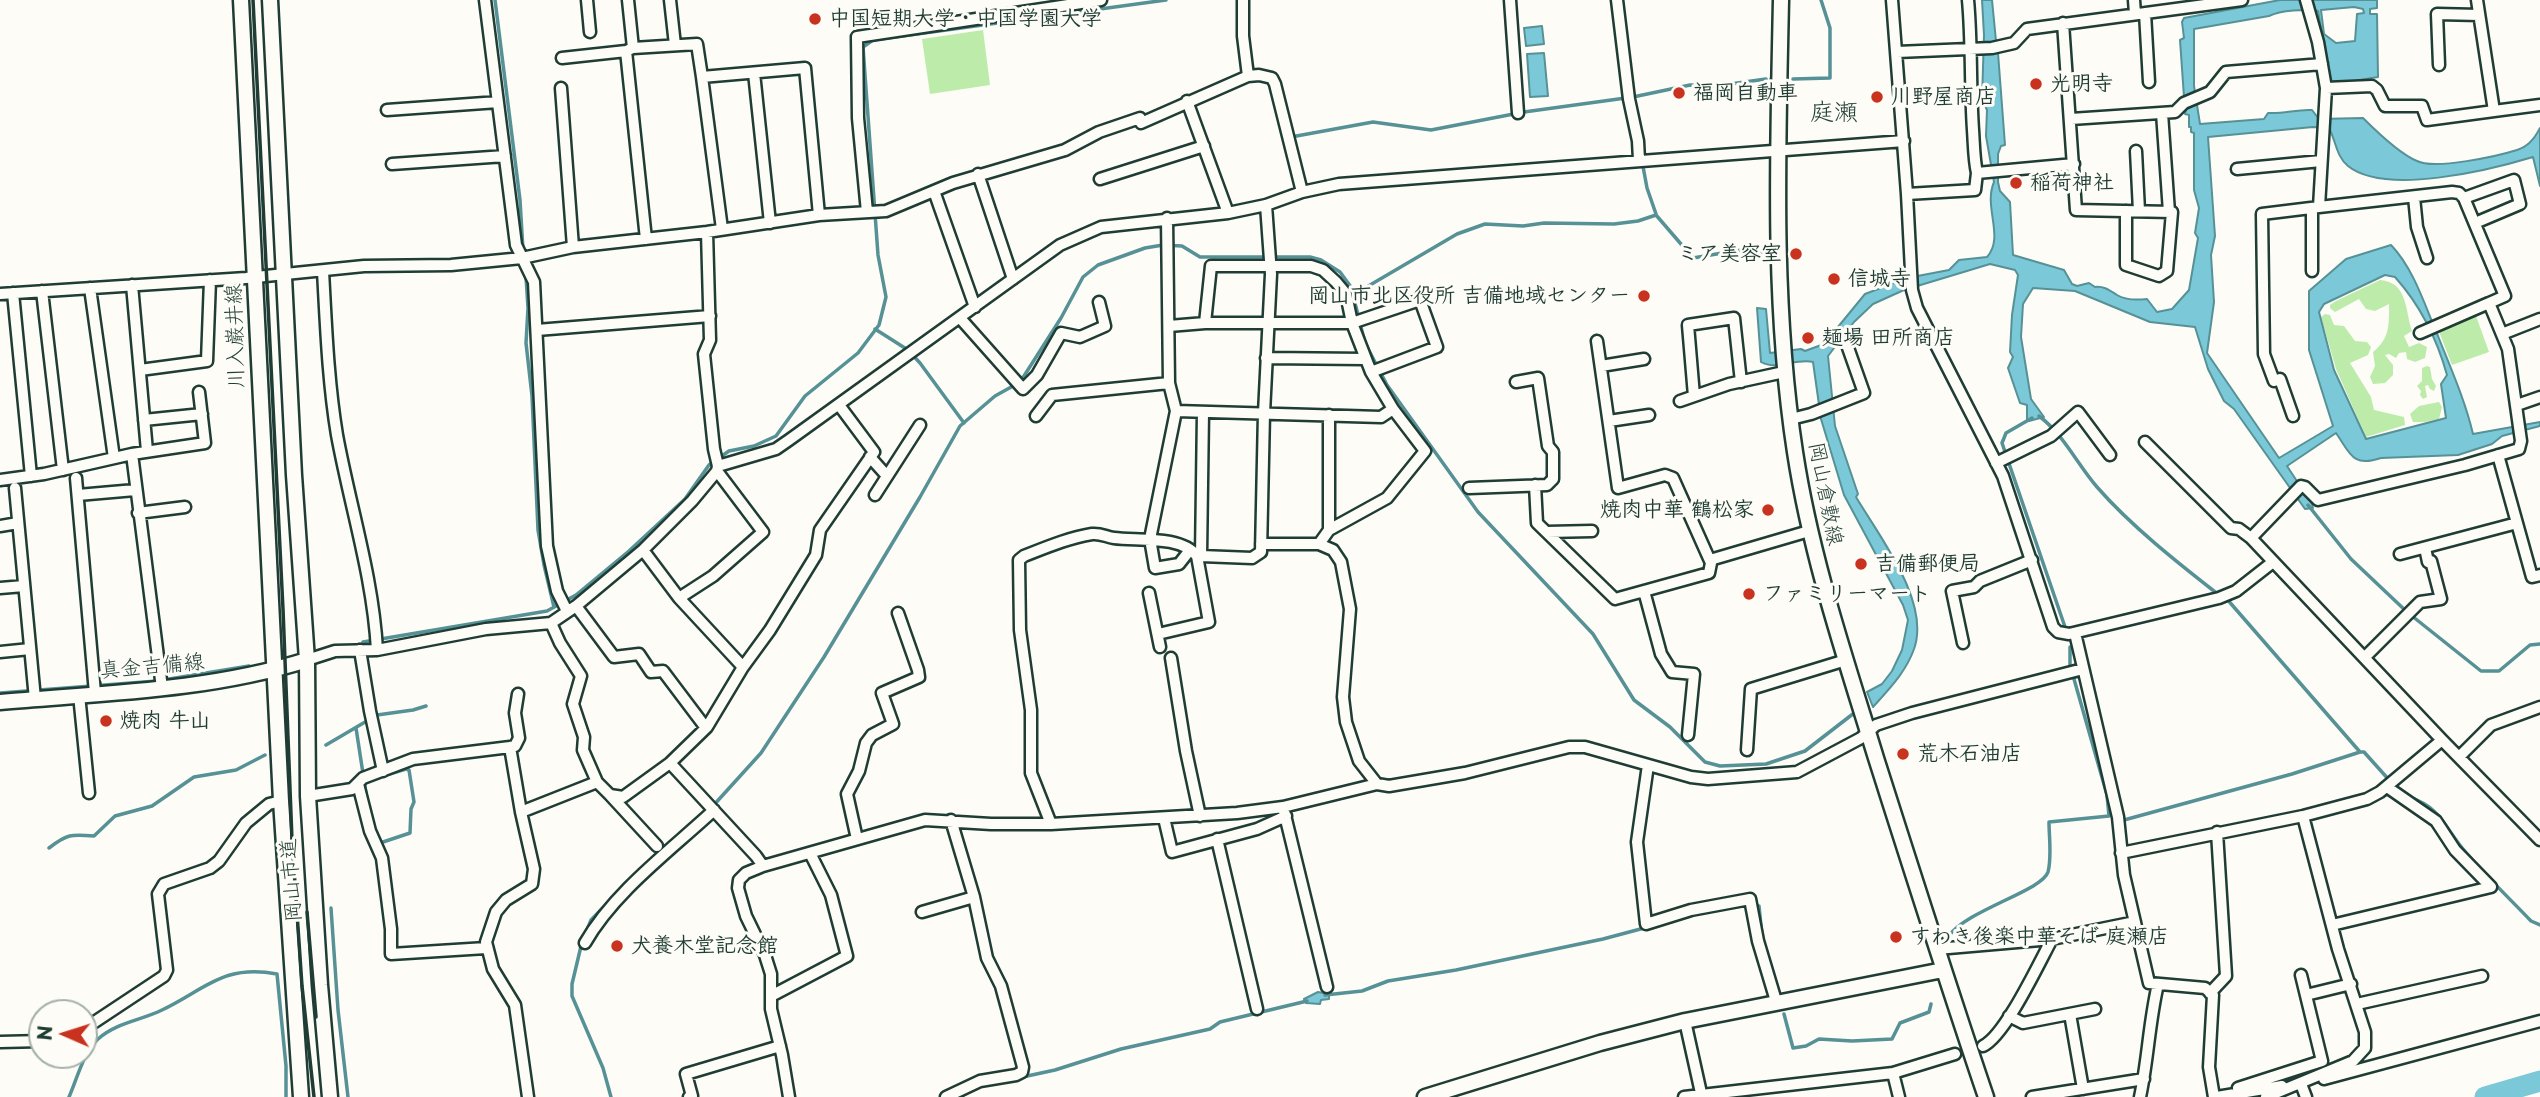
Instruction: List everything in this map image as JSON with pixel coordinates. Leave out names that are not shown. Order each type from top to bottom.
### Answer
[{"type":"main road","name":"川入巌井線","points":[[241,0],[275,670]]},
{"type":"main road","points":[[270,0],[283,274],[307,660]]},
{"type":"main road","name":"岡山倉敷線","points":[[1781,0],[1778,150],[1779,285],[1783,363],[1809,531],[1866,726],[1986,1097]]},
{"type":"main road","name":"真金吉備線","points":[[0,702],[34,692],[79,695],[95,688],[161,682],[206,684],[275,670],[307,660]]},
{"type":"main road","name":"岡山市道","points":[[307,660],[308,796],[330,1097]]},
{"type":"main road","name":"岡山市道","points":[[275,670],[301,1097]]},
{"type":"main road","points":[[1425,1097],[1600,1043],[1685,1021],[1943,970]]},
{"type":"street","points":[[485,0],[516,245],[534,282],[545,523],[557,591],[614,657],[639,654],[651,672],[663,671],[706,728]]},
{"type":"street","points":[[587,0],[590,32]]},
{"type":"street","points":[[628,0],[646,239]]},
{"type":"street","points":[[670,0],[674,45]]},
{"type":"street","points":[[867,212],[858,118],[857,37],[1101,0]]},
{"type":"street","points":[[1244,0],[1243,36],[1248,76]]},
{"type":"street","points":[[1510,0],[1518,113]]},
{"type":"street","points":[[1617,0],[1629,97],[1641,160]]},
{"type":"street","points":[[1892,0],[1904,141],[1912,290],[1917,308],[2004,459],[2003,477],[2053,627],[2058,632],[2075,633],[2222,597],[2236,591],[2273,562]]},
{"type":"street","points":[[1907,194],[1975,190],[1977,173],[1968,0]]},
{"type":"street","points":[[2134,0],[2140,13],[2149,82]]},
{"type":"street","points":[[1897,52],[2014,43],[2027,29],[2140,13],[2175,4],[2239,0]]},
{"type":"street","points":[[2477,0],[2494,111]]},
{"type":"street","points":[[2306,5],[2314,25],[2326,88],[2312,271]]},
{"type":"street","points":[[2439,65],[2437,14],[2479,15]]},
{"type":"street","points":[[2063,23],[2076,210],[2169,212]]},
{"type":"street","points":[[562,58],[697,44],[722,229]]},
{"type":"street","points":[[2071,119],[2175,112],[2187,102],[2210,92],[2225,72],[2322,64]]},
{"type":"street","points":[[702,77],[804,68],[819,215]]},
{"type":"street","points":[[754,73],[770,223]]},
{"type":"street","points":[[0,294],[255,277],[364,266],[451,265],[522,258],[573,247],[707,232],[819,215],[886,211],[978,174],[1065,150],[1099,132],[1140,118],[1141,123],[1248,76],[1259,75],[1272,78],[1275,84],[1302,192]]},
{"type":"street","points":[[2326,88],[2372,86],[2385,106],[2423,106],[2427,120],[2540,105]]},
{"type":"street","points":[[561,88],[573,247]]},
{"type":"street","points":[[1187,101],[1228,213]]},
{"type":"street","points":[[387,110],[498,102]]},
{"type":"street","points":[[2126,211],[2126,265],[2159,276],[2167,271],[2172,212],[2169,212],[2162,113]]},
{"type":"street","points":[[307,660],[377,644],[486,628],[551,623],[643,550],[692,501],[718,468],[776,449],[1060,245],[1101,227],[1228,213],[1339,184],[1904,141]]},
{"type":"street","points":[[1100,179],[1204,146]]},
{"type":"street","points":[[2136,151],[2139,212]]},
{"type":"street","points":[[392,164],[505,156]]},
{"type":"street","points":[[2237,169],[2321,161]]},
{"type":"street","points":[[1977,173],[2074,164]]},
{"type":"street","points":[[978,174],[1013,279]]},
{"type":"street","points":[[2464,198],[2514,180],[2520,204],[2474,223]]},
{"type":"street","points":[[934,191],[975,307]]},
{"type":"street","points":[[2293,416],[2280,379],[2274,381],[2264,354],[2262,214],[2459,193],[2464,198],[2505,296],[2428,329]]},
{"type":"street","points":[[2414,197],[2417,227],[2427,258]]},
{"type":"street","points":[[1051,824],[1031,773],[1031,710],[1020,631],[1020,560],[1067,539],[1094,534],[1150,540],[1196,554],[1252,558],[1261,552],[1269,324],[1266,205]]},
{"type":"street","points":[[1167,218],[1169,383],[1176,411],[1150,540],[1155,568],[1179,564],[1196,554]]},
{"type":"street","points":[[679,598],[713,576],[764,532],[718,468],[714,449],[704,354],[710,340],[707,232]]},
{"type":"street","points":[[1205,323],[1210,266],[1269,260],[1311,266],[1322,270],[1346,294],[1365,359],[1376,371],[1393,409],[1425,451],[1387,498],[1329,530],[1319,544]]},
{"type":"street","points":[[323,271],[337,434],[361,544],[377,644]]},
{"type":"street","points":[[140,370],[207,361],[210,280]]},
{"type":"street","points":[[132,285],[147,451]]},
{"type":"street","points":[[90,288],[114,458]]},
{"type":"street","points":[[42,291],[63,470]]},
{"type":"street","points":[[13,293],[31,476]]},
{"type":"street","points":[[1169,326],[1205,323],[1356,322],[1420,300],[1437,347],[1376,371]]},
{"type":"street","points":[[960,318],[1023,389],[1037,375],[1061,334],[1080,337],[1105,326],[1099,303]]},
{"type":"street","points":[[2251,538],[2296,490],[2305,487],[2318,500],[2519,450],[2520,429],[2508,349],[2489,303]]},
{"type":"street","points":[[537,330],[710,316]]},
{"type":"street","points":[[1695,396],[1688,325],[1734,318],[1741,382]]},
{"type":"street","points":[[2502,334],[2540,319]]},
{"type":"street","points":[[1535,485],[1537,523],[1615,599],[1709,573],[1710,560],[1673,478],[1665,475],[1618,488],[1597,341]]},
{"type":"street","points":[[1791,419],[1820,411],[1864,393],[1846,342]]},
{"type":"street","points":[[1266,358],[1365,359]]},
{"type":"street","points":[[1601,366],[1644,359]]},
{"type":"street","points":[[1680,401],[1741,382],[1783,363]]},
{"type":"street","points":[[1469,488],[1546,485],[1553,479],[1553,452],[1548,446],[1538,378],[1516,382]]},
{"type":"street","points":[[1037,416],[1052,395],[1169,383]]},
{"type":"street","points":[[0,480],[63,470],[147,451],[205,443],[199,392]]},
{"type":"street","points":[[2517,405],[2540,397]]},
{"type":"street","points":[[610,795],[623,797],[670,763],[706,728],[816,555],[820,530],[874,452],[839,405]]},
{"type":"street","points":[[1176,411],[1381,417],[1393,409]]},
{"type":"street","points":[[1158,634],[1209,622],[1196,554],[1203,412]]},
{"type":"street","points":[[2004,459],[2057,431],[2078,412],[2110,454]]},
{"type":"street","points":[[144,420],[202,414]]},
{"type":"street","points":[[1329,415],[1329,530]]},
{"type":"street","points":[[1609,421],[1649,415]]},
{"type":"street","points":[[875,495],[920,425]]},
{"type":"street","points":[[2144,442],[2231,528],[2239,529],[2251,538],[2540,840]]},
{"type":"street","points":[[132,454],[161,682]]},
{"type":"street","points":[[2498,455],[2532,577],[2540,575]]},
{"type":"street","points":[[870,457],[887,476]]},
{"type":"street","points":[[76,478],[95,688]]},
{"type":"street","points":[[15,488],[34,692]]},
{"type":"street","points":[[78,495],[135,490]]},
{"type":"street","points":[[138,513],[185,507]]},
{"type":"street","points":[[0,526],[18,523]]},
{"type":"street","points":[[2400,554],[2517,523]]},
{"type":"street","points":[[1547,532],[1592,531]]},
{"type":"street","points":[[1710,560],[1809,531]]},
{"type":"street","points":[[1261,544],[1319,544],[1333,550],[1341,562],[1350,609],[1343,697],[1346,722],[1359,761],[1377,784]]},
{"type":"street","points":[[2365,657],[2420,602],[2441,599],[2425,548]]},
{"type":"street","points":[[643,550],[679,598],[743,667]]},
{"type":"street","points":[[1963,643],[1952,592],[1974,587],[1980,581],[2032,560]]},
{"type":"street","points":[[0,588],[24,586]]},
{"type":"street","points":[[1644,591],[1661,654],[1672,672],[1694,674],[1688,735]]},
{"type":"street","points":[[1149,593],[1160,647]]},
{"type":"street","points":[[857,839],[847,794],[859,771],[866,743],[872,735],[893,724],[882,693],[919,677],[898,614]]},
{"type":"street","points":[[551,623],[581,677],[573,704],[584,737],[583,750],[597,782],[657,846]]},
{"type":"street","points":[[2075,633],[2076,670],[2118,817],[2122,853],[2149,983],[2205,988],[2213,995],[2209,1067],[2217,1097]]},
{"type":"street","points":[[0,652],[30,649]]},
{"type":"street","points":[[360,650],[383,771]]},
{"type":"street","points":[[1171,658],[1200,816]]},
{"type":"street","points":[[1747,750],[1751,689],[1846,660]]},
{"type":"street","points":[[789,1097],[771,1009],[771,974],[746,916],[738,888],[739,880],[746,873],[762,866],[925,820],[1051,824],[1285,811],[1377,784],[1389,786],[1452,775],[1569,747],[1585,747],[1691,778],[1797,772],[1832,754],[1866,726],[1875,726],[1912,713],[2076,670]]},
{"type":"street","points":[[308,796],[352,789],[362,780],[413,759],[516,746],[519,738],[516,713],[518,694]]},
{"type":"street","points":[[79,695],[89,793]]},
{"type":"street","points":[[2459,757],[2491,725],[2540,707]]},
{"type":"street","points":[[2122,853],[2303,816],[2367,799],[2390,784],[2442,740]]},
{"type":"street","points":[[510,747],[534,869],[532,884],[506,901],[496,912],[487,934],[486,948],[493,969],[514,1005],[528,1097]]},
{"type":"street","points":[[670,763],[756,856],[762,866]]},
{"type":"street","points":[[1648,765],[1637,842],[1646,924],[1691,910],[1750,899],[1758,942],[1776,1001]]},
{"type":"street","points":[[362,780],[370,831],[382,858],[391,929],[391,954],[486,948]]},
{"type":"street","points":[[521,813],[597,782]]},
{"type":"street","points":[[2332,925],[2491,887],[2455,850],[2436,821],[2390,784]]},
{"type":"street","points":[[98,1020],[164,976],[167,970],[158,894],[160,888],[164,884],[210,868],[246,823],[269,804],[281,800]]},
{"type":"street","points":[[585,943],[596,924],[620,898],[712,808]]},
{"type":"street","points":[[1164,818],[1172,852],[1257,829],[1285,811]]},
{"type":"street","points":[[1285,811],[1327,987]]},
{"type":"street","points":[[2217,1097],[2304,1091],[2353,1061],[2365,1048],[2365,1032],[2332,925],[2303,816]]},
{"type":"street","points":[[946,1097],[980,1081],[1016,1075],[1022,1072],[1023,1067],[1001,986],[986,958],[974,897],[951,820]]},
{"type":"street","points":[[2210,993],[2226,976],[2217,832]]},
{"type":"street","points":[[1217,839],[1257,1009]]},
{"type":"street","points":[[771,996],[847,956],[831,895],[810,853]]},
{"type":"street","points":[[922,912],[974,897]]},
{"type":"street","points":[[1937,949],[2052,939],[2135,922]]},
{"type":"street","points":[[1983,1046],[1991,1042],[2009,1016],[2052,939]]},
{"type":"street","points":[[2217,1097],[2322,1061],[2301,975]]},
{"type":"street","points":[[2357,1004],[2482,976]]},
{"type":"street","points":[[2140,1097],[2148,1031],[2158,984]]},
{"type":"street","points":[[2306,995],[2351,984]]},
{"type":"street","points":[[2009,1016],[2023,1023],[2095,1009]]},
{"type":"street","points":[[2070,1014],[2083,1089]]},
{"type":"street","points":[[1685,1021],[1701,1093]]},
{"type":"street","points":[[2266,1097],[2304,1091],[2349,1073],[2540,1021]]},
{"type":"street","points":[[0,1042],[28,1041]]},
{"type":"street","points":[[689,1097],[692,1096],[686,1074],[780,1046]]},
{"type":"street","points":[[1684,1097],[1894,1073],[1955,1054]]},
{"type":"street","points":[[1894,1073],[1899,1097]]},
{"type":"street","points":[[2032,1097],[2144,1079]]},
{"type":"street","points":[[1791,1084],[1793,1097]]},
{"type":"green space","points":[[983,30],[990,85],[930,94],[922,39]]},
{"type":"green space","points":[[2380,280],[2389,282],[2401,291],[2412,331],[2404,336],[2409,347],[2419,343],[2427,347],[2425,358],[2415,362],[2407,359],[2406,352],[2399,353],[2396,358],[2385,355],[2393,365],[2393,375],[2385,383],[2373,384],[2370,377],[2375,366],[2373,352],[2386,336],[2389,304],[2375,311],[2366,309],[2359,299],[2335,312],[2330,305]]},
{"type":"green space","points":[[2475,313],[2489,352],[2452,365],[2438,329]]},
{"type":"green space","points":[[2330,315],[2334,325],[2344,326],[2355,341],[2367,342],[2371,347],[2368,355],[2350,363],[2371,397],[2374,410],[2404,417],[2405,425],[2366,437],[2336,369],[2321,317]]},
{"type":"green space","points":[[2430,367],[2436,386],[2434,391],[2428,385],[2425,386],[2427,397],[2423,399],[2417,386],[2422,381],[2422,368]]},
{"type":"green space","points":[[2439,402],[2442,407],[2439,419],[2413,422],[2410,414],[2419,406]]},
{"type":"water","points":[[1982,0],[1992,0],[2005,145],[2001,146],[1998,154],[1998,182],[2000,191],[2010,202],[2013,255],[2064,270],[2072,284],[2077,286],[2089,283],[2124,298],[2147,299],[2157,312],[2172,309],[2189,290],[2198,238],[2195,233],[2199,208],[2194,190],[2194,133],[2189,127],[2189,115],[2185,114],[2188,99],[2184,97],[2180,40],[2184,38],[2184,18],[2280,0],[2377,0],[2377,8],[2370,9],[2370,14],[2377,14],[2378,77],[2336,84],[2330,82],[2318,11],[2287,11],[2194,29],[2194,86],[2200,124],[2264,119],[2268,113],[2306,110],[2312,110],[2319,119],[2363,118],[2410,158],[2438,164],[2517,150],[2531,142],[2540,128],[2540,186],[2533,157],[2438,178],[2386,179],[2365,175],[2348,166],[2339,153],[2329,128],[2313,127],[2208,137],[2215,236],[2211,255],[2214,302],[2207,353],[2279,458],[2333,426],[2309,350],[2309,291],[2346,259],[2391,245],[2418,288],[2457,385],[2473,434],[2540,422],[2540,426],[2502,436],[2492,444],[2458,455],[2381,458],[2371,461],[2353,457],[2336,433],[2287,466],[2312,504],[2313,508],[2305,509],[2234,409],[2224,401],[2208,369],[2195,327],[2150,322],[2075,291],[2033,288],[2023,304],[2021,337],[2031,399],[2044,417],[2029,421],[2027,405],[2020,403],[2008,368],[2013,357],[2010,352],[2012,315],[2018,275],[2015,270],[1990,264],[1904,290],[1873,304],[1854,322],[1828,356],[1835,426],[1858,494],[1856,497],[1900,570],[1915,611],[1917,631],[1911,657],[1873,707],[1867,692],[1882,684],[1892,671],[1902,650],[1908,620],[1903,605],[1844,495],[1821,419],[1813,362],[1773,365],[1761,362],[1757,308],[1766,309],[1770,353],[1801,349],[1805,351],[1824,344],[1865,294],[1907,278],[1949,270],[1959,260],[1987,257],[1994,240],[1991,192],[1994,182],[1986,136],[1987,110],[1982,100]],"holes":[[[2354,7],[2363,9],[2364,13],[2357,14],[2355,41],[2336,43],[2324,34],[2321,10]],[[2385,275],[2395,277],[2404,288],[2433,336],[2447,375],[2441,384],[2446,418],[2366,439],[2334,370],[2319,312],[2324,304]]]},
{"type":"water","points":[[1542,26],[1544,44],[1526,46],[1524,28]]},
{"type":"water","points":[[1544,53],[1548,96],[1530,97],[1527,54]]},
{"type":"water","points":[[1318,992],[1329,994],[1329,999],[1321,1000],[1320,1004],[1306,1003],[1304,999]]},
{"type":"waterway","points":[[495,0],[520,200],[523,250]]},
{"type":"waterway","points":[[363,642],[547,611],[576,595],[685,499],[709,465],[729,451],[754,446],[776,436],[805,396],[858,353],[879,325],[886,297],[878,255],[863,47],[873,40],[1166,0]]},
{"type":"waterway","points":[[1793,79],[1830,78],[1830,28],[1821,0]]},
{"type":"waterway","points":[[1291,137],[1373,122],[1431,130],[1690,85],[1716,86],[1766,79]]},
{"type":"waterway","points":[[1634,99],[1643,143]]},
{"type":"waterway","points":[[1642,161],[1656,214]]},
{"type":"waterway","points":[[1353,295],[1457,234],[1485,224],[1614,224],[1656,215],[1693,258],[1740,250],[1762,252]]},
{"type":"waterway","points":[[712,807],[761,753],[824,657],[960,426],[1024,376],[1083,277],[1098,265],[1145,248],[1163,245],[1182,246],[1200,257],[1310,257],[1321,260],[1340,272],[1351,287],[1365,343],[1387,385],[1478,512],[1593,634],[1634,700],[1670,727],[1705,762],[1720,766],[1766,764],[1805,751],[1858,710]]},
{"type":"waterway","points":[[526,277],[526,343],[532,396],[538,530],[554,607]]},
{"type":"waterway","points":[[875,329],[908,350],[964,423]]},
{"type":"waterway","points":[[2039,416],[2056,432],[2097,487],[2125,516],[2219,595]]},
{"type":"waterway","points":[[2032,418],[2006,433],[2002,443],[2065,627]]},
{"type":"waterway","points":[[2308,505],[2351,559],[2407,612],[2481,671],[2499,671],[2530,645],[2540,644]]},
{"type":"waterway","points":[[2226,598],[2360,752],[2364,752],[2390,781]]},
{"type":"waterway","points":[[1948,937],[1970,918],[2043,879],[2049,866],[2049,822],[2109,816],[2107,795],[2070,665],[2070,647]]},
{"type":"waterway","points":[[0,693],[157,681],[249,666]]},
{"type":"waterway","points":[[326,745],[377,715],[426,706]]},
{"type":"waterway","points":[[356,728],[368,806]]},
{"type":"waterway","points":[[2124,820],[2292,774],[2360,752]]},
{"type":"waterway","points":[[49,848],[70,836],[94,836],[115,816],[152,806],[194,777],[236,770],[265,755]]},
{"type":"waterway","points":[[380,843],[410,833],[414,802],[409,770],[383,776]]},
{"type":"waterway","points":[[2409,797],[2435,812],[2479,867],[2531,921],[2540,925]]},
{"type":"waterway","points":[[390,887],[396,945]]},
{"type":"waterway","points":[[585,935],[591,920],[623,887]]},
{"type":"waterway","points":[[1720,909],[1759,906],[1762,936]]},
{"type":"waterway","points":[[331,908],[338,1010],[348,1097]]},
{"type":"waterway","points":[[1325,995],[1362,991],[1388,981],[1456,970],[1648,927]]},
{"type":"waterway","points":[[582,942],[572,984],[572,996],[603,1068],[611,1097]]},
{"type":"waterway","points":[[69,1097],[88,1051],[98,1039],[120,1025],[162,1010],[216,980],[242,972],[277,974],[286,1066],[286,1097]]},
{"type":"waterway","points":[[1018,1078],[1055,1070],[1121,1049],[1210,1029],[1220,1022],[1307,1001]]},
{"type":"waterway","points":[[1784,1014],[1793,1048],[1806,1046],[1819,1039],[1892,1039],[1900,1023],[1929,1012],[1931,1004]]},
{"type":"waterway","points":[[2485,1097],[2540,1081]]},
{"type":"waterway","points":[[960,1097],[974,1089]]},
{"type":"railway","points":[[253,0],[292,840],[302,986],[314,1097]]},
{"type":"railway","points":[[307,912],[316,1017]]},
{"type":"place","name":"中国短期大学・中国学園大学","points":[[815,19]]},
{"type":"place","name":"光明寺","points":[[2036,84]]},
{"type":"place","name":"福岡自動車","points":[[1679,93]]},
{"type":"place","name":"川野屋商店","points":[[1877,97]]},
{"type":"place","name":"稲荷神社","points":[[2016,183]]},
{"type":"place","name":"ミア美容室","points":[[1796,254]]},
{"type":"place","name":"信城寺","points":[[1834,279]]},
{"type":"place","name":"岡山市北区役所 吉備地域センター","points":[[1644,296]]},
{"type":"place","name":"麺場 田所商店","points":[[1808,338]]},
{"type":"place","name":"焼肉中華 鶴松家","points":[[1768,510]]},
{"type":"place","name":"吉備郵便局","points":[[1861,564]]},
{"type":"place","name":"ファミリーマート","points":[[1749,594]]},
{"type":"place","name":"焼肉 牛山","points":[[106,721]]},
{"type":"place","name":"荒木石油店","points":[[1903,754]]},
{"type":"place","name":"すわき後楽中華そば 庭瀬店","points":[[1896,937]]},
{"type":"place","name":"犬養木堂記念館","points":[[617,946]]},
{"type":"district","name":"庭瀬","points":[[1834,113]]}]
